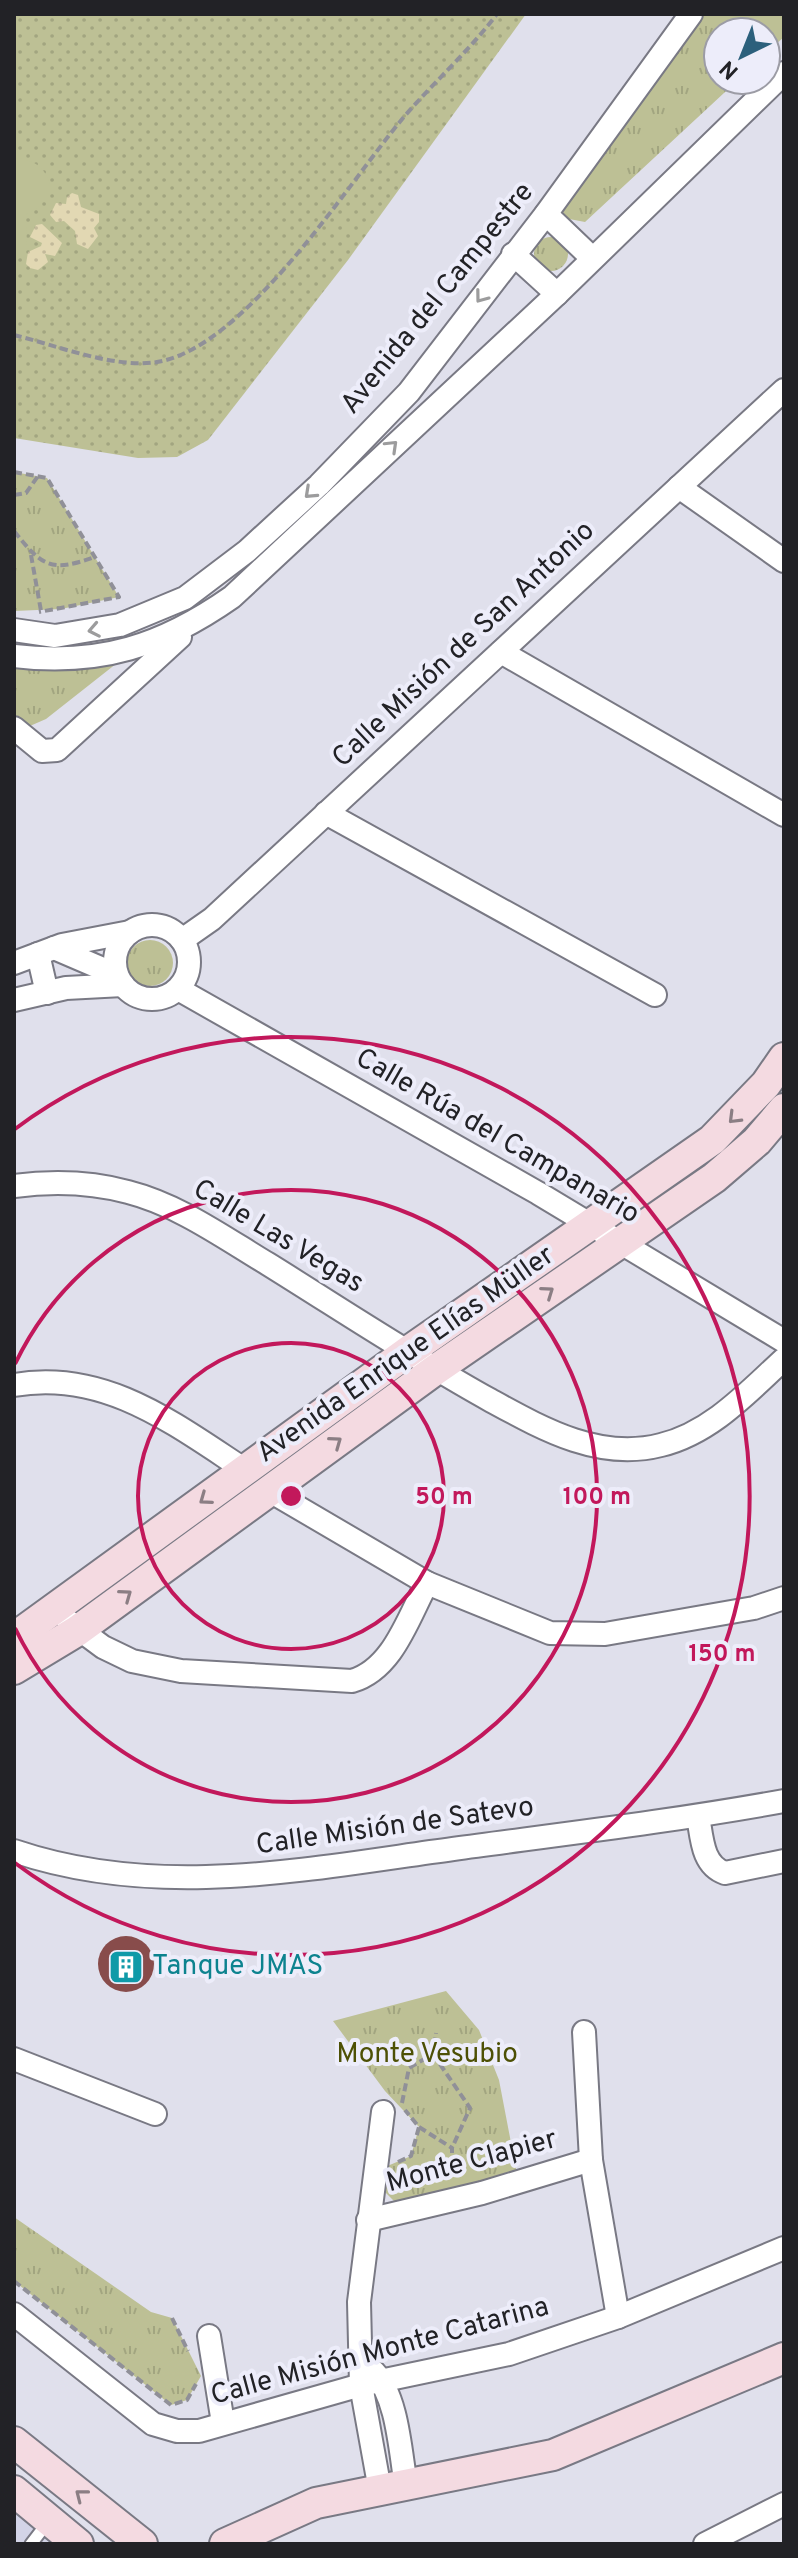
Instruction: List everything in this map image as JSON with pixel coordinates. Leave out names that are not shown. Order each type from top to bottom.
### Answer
[{"type":"main road","name":"Avenida Enrique Elías Müller","points":[[14,1638],[409,1351],[712,1140],[747,1105],[784,1058]]},
{"type":"main road","name":"Avenida Enrique Elías Müller","points":[[14,1669],[77,1631],[435,1370],[714,1178],[757,1141],[784,1109]]},
{"type":"main road","points":[[225,2544],[316,2503],[553,2455],[784,2358]]},
{"type":"main road","points":[[14,2442],[142,2544]]},
{"type":"main road","points":[[14,2491],[78,2544]]},
{"type":"street","name":"Avenida del Campestre","points":[[14,630],[55,636],[120,625],[185,598],[247,551],[387,417],[546,214],[691,14]]},
{"type":"street","name":"Avenida del Campestre","points":[[14,656],[52,660],[95,657],[165,639],[232,597],[557,294],[784,73]]},
{"type":"street","points":[[546,214],[592,258]]},
{"type":"street","points":[[513,254],[557,294]]},
{"type":"street","name":"Calle Misión de San Antonio","points":[[182,940],[212,919],[784,390]]},
{"type":"street","points":[[679,487],[784,561]]},
{"type":"street","points":[[212,578],[232,597]]},
{"type":"street","name":"Avenida del Campestre","points":[[14,728],[42,751],[57,750],[195,623]]},
{"type":"street","points":[[501,652],[784,815]]},
{"type":"street","points":[[326,813],[655,995]]},
{"type":"street","points":[[14,963],[46,951],[140,927],[163,927],[182,940],[189,960],[188,970],[178,989],[156,999],[144,998],[120,980],[46,951]]},
{"type":"street","points":[[120,980],[117,952],[130,932]]},
{"type":"street","points":[[46,951],[47,993]]},
{"type":"street","points":[[14,1000],[120,980]]},
{"type":"street","name":"Calle Rúa del Campanario","points":[[178,989],[620,1242],[784,1341]]},
{"type":"street","name":"Calle Las Vegas","points":[[14,1186],[80,1183],[129,1192],[183,1212],[435,1370],[551,1434],[594,1446],[631,1449],[661,1445],[694,1432],[726,1412],[784,1359]]},
{"type":"street","points":[[14,1385],[42,1380],[74,1382],[115,1392],[166,1418],[245,1470]]},
{"type":"street","points":[[270,1491],[427,1583],[522,1624],[574,1636],[605,1634],[754,1608],[784,1598]]},
{"type":"street","points":[[57,1608],[77,1631],[132,1661],[181,1671],[352,1681],[369,1676],[382,1666],[427,1583]]},
{"type":"street","name":"Calle Misión de Satevo","points":[[14,1851],[137,1877],[240,1878],[698,1816],[784,1801]]},
{"type":"street","points":[[698,1816],[707,1859],[719,1871],[725,1873],[784,1861]]},
{"type":"street","points":[[584,2032],[591,2160],[618,2317]]},
{"type":"street","points":[[14,2059],[155,2114]]},
{"type":"street","points":[[392,2106],[368,2220],[359,2302],[360,2356],[372,2383],[393,2487]]},
{"type":"street","name":"Monte Clapier","points":[[368,2220],[466,2197],[591,2160]]},
{"type":"street","name":"Calle Misión Monte Catarina","points":[[14,2314],[153,2424],[177,2431],[199,2431],[372,2383],[509,2354],[618,2317],[784,2248]]},
{"type":"street","points":[[209,2336],[223,2423]]},
{"type":"street","points":[[705,2544],[784,2504]]},
{"type":"lane","points":[[31,2544],[50,2520]]},
{"type":"path","points":[[14,335],[131,365],[183,355],[248,308],[312,237],[355,177],[441,72],[477,42],[497,14]]},
{"type":"path","points":[[14,472],[47,478],[119,597],[34,612]]},
{"type":"path","points":[[14,495],[26,493],[38,476]]},
{"type":"path","points":[[14,531],[31,555],[44,563],[76,564],[95,557]]},
{"type":"path","points":[[31,555],[41,611]]},
{"type":"path","points":[[436,2033],[433,2054],[470,2108],[452,2148],[452,2171],[466,2197]]},
{"type":"path","points":[[433,2054],[409,2068],[392,2106],[452,2148]]},
{"type":"path","points":[[385,2167],[411,2156],[419,2127]]},
{"type":"path","points":[[14,2281],[171,2405],[187,2400],[201,2376]]},
{"type":"path","points":[[172,2318],[189,2352]]},
{"type":"shaded area","points":[[14,2505],[64,2544],[14,2544]]},
{"type":"green space","points":[[14,14],[526,14],[348,260],[208,440],[177,457],[138,458],[14,438]]},
{"type":"green space","points":[[690,14],[784,14],[782,39],[782,16],[702,16],[702,96],[721,96],[585,222],[564,218],[561,198]]},
{"type":"green space","points":[[14,158],[39,166],[52,190],[38,207],[23,216],[27,226],[26,246],[14,257]]},
{"type":"green space","points":[[551,237],[563,242],[568,254],[563,266],[551,271],[539,266],[534,254],[539,242]]},
{"type":"green space","points":[[14,472],[47,478],[119,597],[61,609],[14,611]]},
{"type":"green space","points":[[159,630],[46,719],[23,729],[14,723],[14,649],[59,650]]},
{"type":"green space","points":[[150,940],[166,947],[173,963],[166,979],[150,986],[134,979],[127,963],[134,947]]},
{"type":"green space","name":"Monte Vesubio","points":[[446,1991],[479,2030],[499,2080],[517,2174],[408,2204],[394,2201],[385,2192],[385,2167],[411,2156],[419,2127],[385,2091],[333,2021]]},
{"type":"green space","points":[[14,2217],[151,2312],[172,2318],[201,2376],[187,2400],[171,2405],[14,2281]]},
{"type":"sand","points":[[72,193],[78,195],[81,207],[99,214],[99,222],[94,228],[98,236],[88,249],[77,244],[75,231],[64,221],[56,222],[50,215],[56,203],[66,204],[67,197]]},
{"type":"sand","points":[[42,224],[62,243],[55,256],[45,254],[48,262],[38,270],[26,264],[28,252],[41,246],[42,243],[30,237],[36,225]]},
{"type":"building","name":"Tanque JMAS","points":[[126,1936],[146,1944],[154,1964],[146,1984],[126,1992],[106,1984],[98,1964],[106,1944]]},
{"type":"place","name":"Tanque JMAS","points":[[126,1967]]}]
